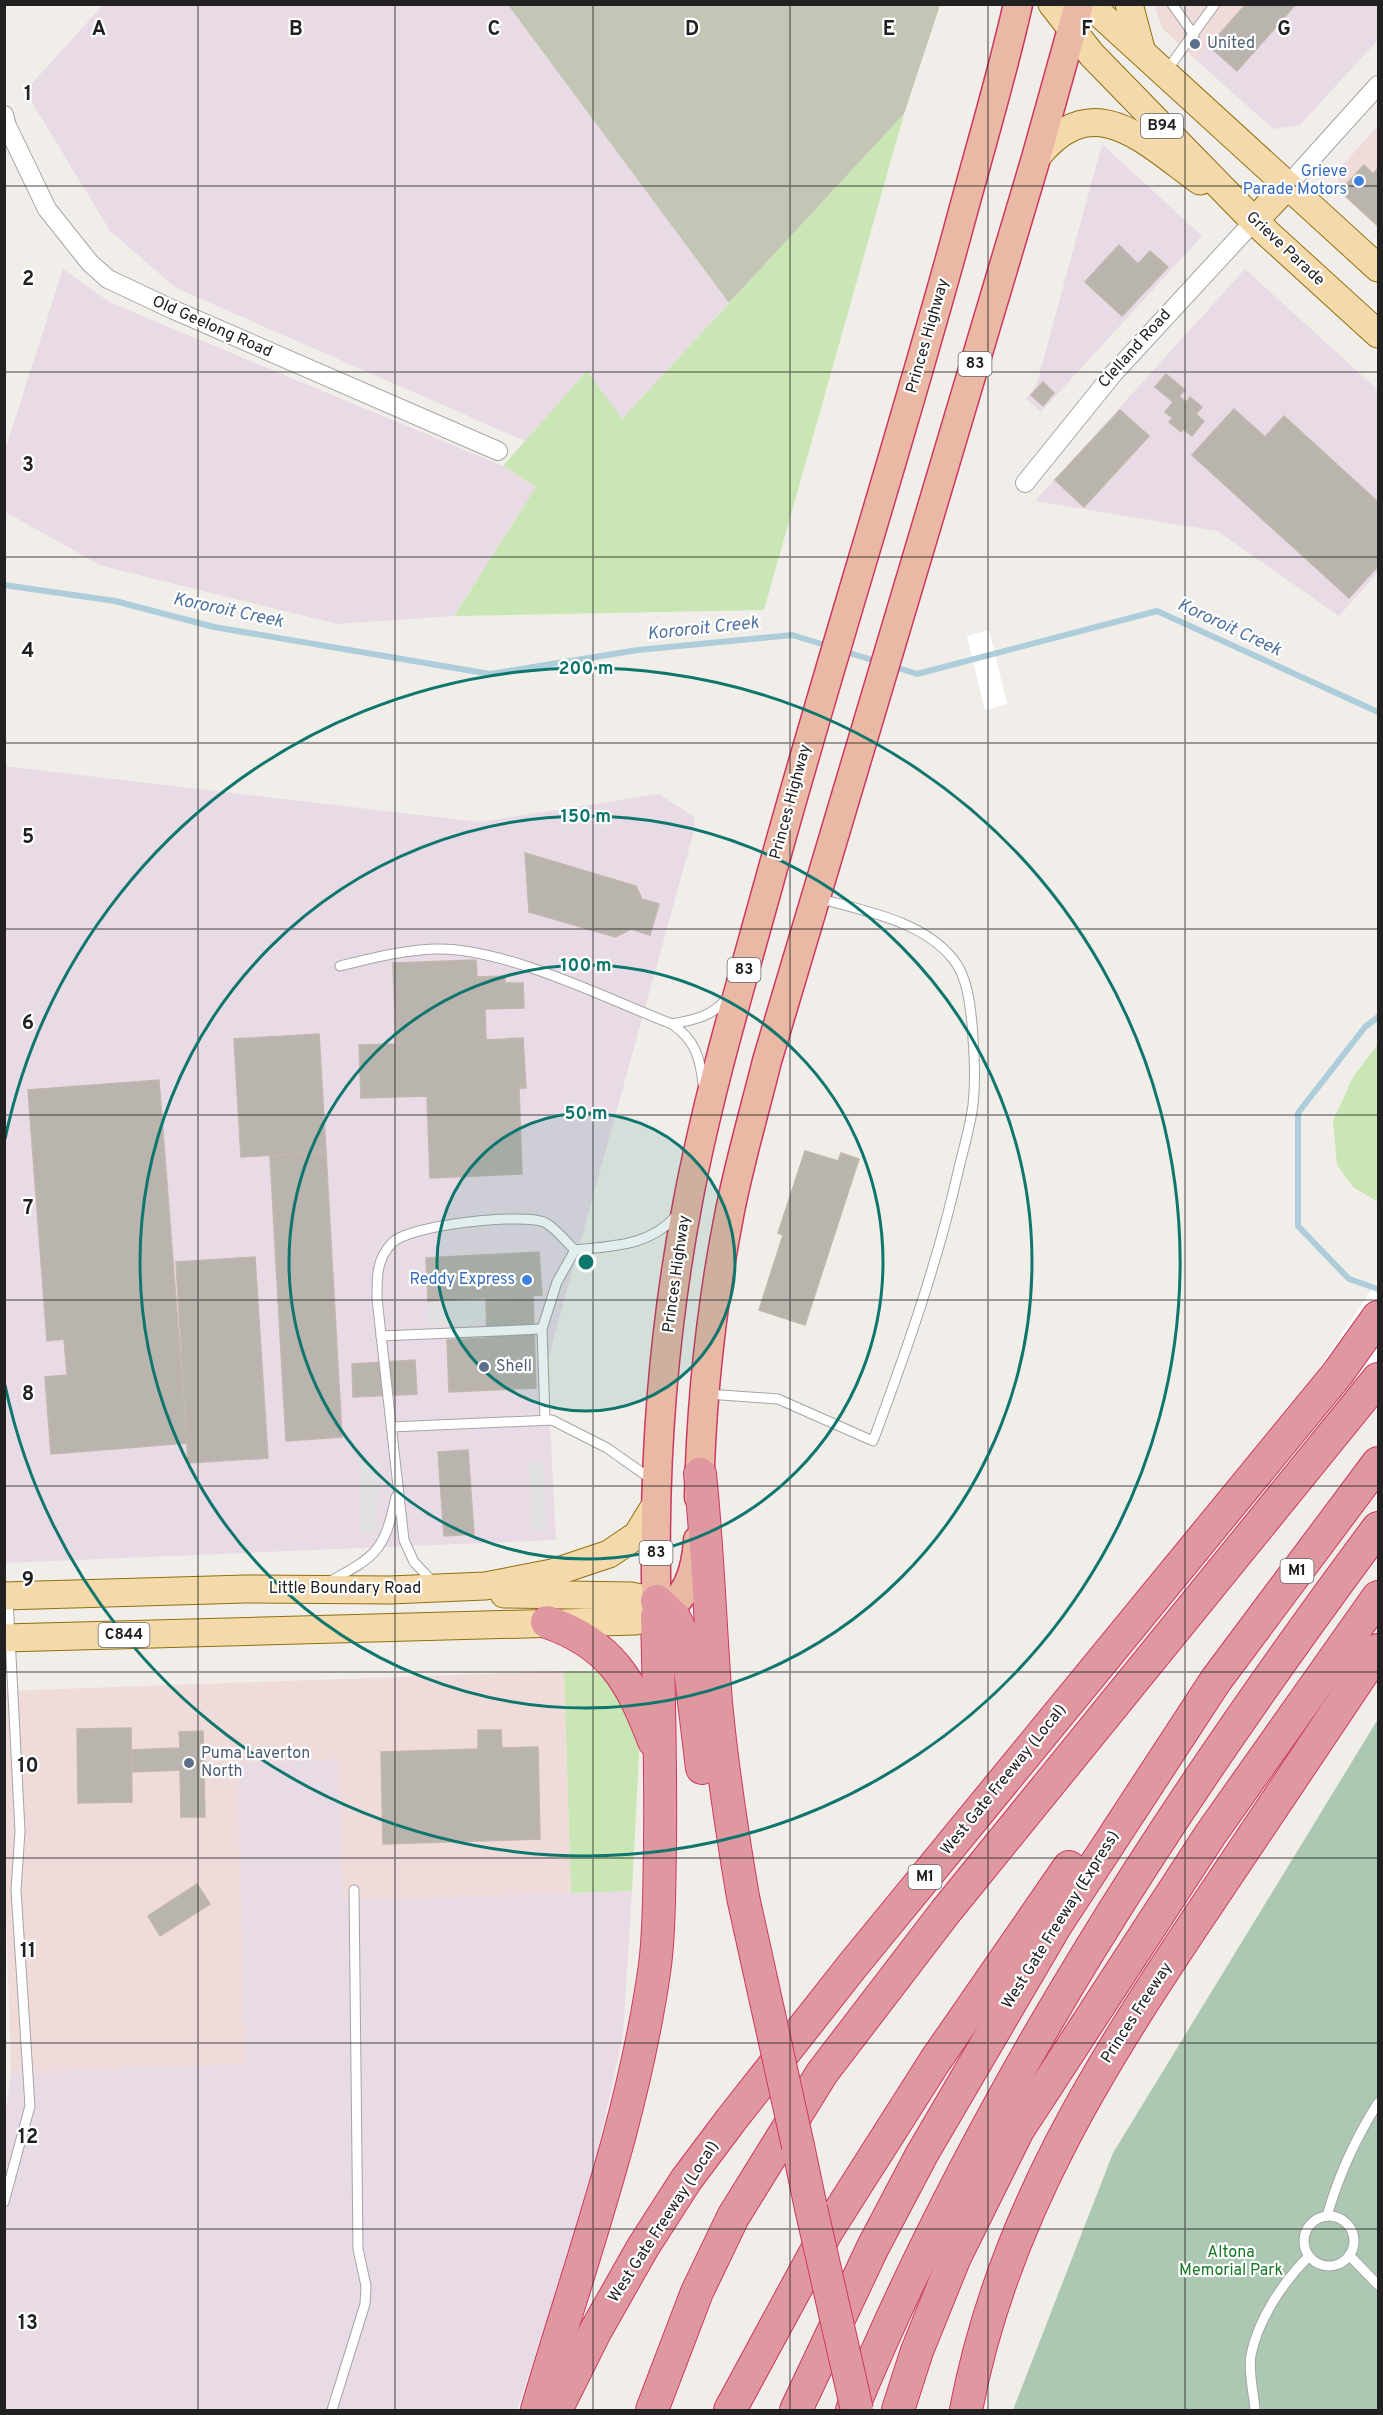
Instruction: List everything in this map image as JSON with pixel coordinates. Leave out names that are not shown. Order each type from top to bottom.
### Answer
[{"type":"highway","name":"Princes Highway","points":[[660,1609],[656,1495],[668,1336],[688,1201],[707,1115],[808,741],[926,346],[1018,4]]},
{"type":"highway","name":"83","points":[[700,1474],[712,1316],[735,1187],[766,1061],[862,748],[1036,158],[1075,17]]},
{"type":"highway","points":[[668,1336],[682,1341],[691,1341],[712,1316]]},
{"type":"highway","name":"West Gate Freeway (Local)","points":[[556,2410],[596,2330],[643,2247],[686,2180],[731,2120],[853,1965],[1338,1373],[1378,1317]]},
{"type":"highway","points":[[651,2410],[697,2292],[733,2217],[822,2073],[946,1911],[1373,1386]]},
{"type":"highway","name":"West Gate Freeway (Express)","points":[[796,2410],[873,2247],[965,2076],[1056,1925],[1216,1680],[1378,1463]]},
{"type":"highway","points":[[660,1609],[685,1591],[693,1574],[698,1548],[700,1474]]},
{"type":"highway","points":[[700,1474],[711,1581],[714,1673],[722,1759],[742,1897],[857,2410]]},
{"type":"highway","name":"M1","points":[[852,2410],[884,2333],[931,2233],[998,2107],[1075,1978],[1196,1785],[1293,1643],[1378,1528]]},
{"type":"highway","points":[[898,2410],[917,2351],[955,2257],[1018,2130],[1210,1835],[1378,1597]]},
{"type":"highway","points":[[537,2410],[603,2200],[641,2043],[655,1964],[659,1920],[660,1609]]},
{"type":"highway","points":[[660,1609],[687,1644],[701,1762],[716,1838],[730,1875],[742,1897]]},
{"type":"highway","points":[[547,1622],[583,1639],[618,1667],[638,1700],[661,1759]]},
{"type":"highway","points":[[1051,2076],[1378,1639]]},
{"type":"highway","name":"Princes Freeway","points":[[966,2410],[978,2354],[1004,2271],[1028,2208],[1089,2087],[1146,1996],[1378,1650]]},
{"type":"highway","points":[[730,2410],[827,2231],[934,2061],[994,1972],[1118,1798],[1216,1680]]},
{"type":"main road","name":"Grieve Parade","points":[[1052,4],[1075,17],[1092,55],[1254,221],[1378,334]]},
{"type":"main road","name":"B94","points":[[1089,4],[1378,268]]},
{"type":"main road","points":[[1129,4],[1143,53]]},
{"type":"main road","points":[[1036,158],[1052,138],[1068,128],[1085,122],[1110,124],[1141,140],[1254,221],[1287,186]]},
{"type":"main road","name":"Little Boundary Road","points":[[6,1595],[246,1589],[314,1591],[451,1588],[500,1584],[552,1573],[599,1558],[631,1541],[645,1525],[656,1495]]},
{"type":"main road","points":[[451,1588],[522,1596],[637,1596],[660,1609]]},
{"type":"main road","name":"C844","points":[[7,1638],[635,1621],[660,1609]]},
{"type":"street","points":[[1287,186],[1378,85]]},
{"type":"street","name":"Old Geelong Road","points":[[4,115],[7,126],[47,209],[90,263],[108,279],[152,301],[498,451]]},
{"type":"street","name":"Clelland Road","points":[[1025,483],[1113,374],[1254,221]]},
{"type":"lane","points":[[1172,4],[1194,35]]},
{"type":"lane","points":[[1165,73],[1215,4]]},
{"type":"lane","points":[[705,1394],[778,1399],[873,1441],[916,1324],[958,1175],[973,1106],[975,1055],[970,1004],[961,972],[948,953],[916,930],[878,915],[816,898]]},
{"type":"lane","points":[[340,966],[385,954],[437,949],[483,954],[526,967],[672,1024],[688,1035],[697,1053],[707,1115]]},
{"type":"lane","points":[[672,1024],[698,1018],[717,1009],[744,973]]},
{"type":"lane","points":[[451,1588],[414,1562],[406,1548],[381,1335],[377,1272],[381,1257],[394,1241],[411,1232],[436,1226],[513,1219],[544,1222],[575,1250],[625,1244],[648,1238],[669,1223],[688,1201]]},
{"type":"lane","points":[[545,1419],[542,1329],[557,1282],[575,1250]]},
{"type":"lane","points":[[381,1335],[542,1329]]},
{"type":"lane","points":[[391,1427],[545,1419],[572,1429],[607,1448],[656,1495]]},
{"type":"lane","points":[[314,1591],[364,1564],[375,1554],[390,1523],[398,1489]]},
{"type":"lane","points":[[4,2202],[30,2106],[16,1890],[20,1832],[6,1595]]},
{"type":"lane","points":[[332,2410],[364,2304],[366,2286],[358,2249],[354,1890]]},
{"type":"lane","points":[[1328,2216],[1338,2178],[1357,2136],[1378,2103]]},
{"type":"lane","points":[[1328,2216],[1343,2220],[1353,2233],[1352,2249],[1349,2255],[1336,2264],[1329,2265],[1315,2261],[1309,2256],[1304,2242],[1308,2227],[1320,2217],[1328,2216]]},
{"type":"lane","points":[[1349,2255],[1378,2285]]},
{"type":"lane","points":[[1255,2410],[1251,2356],[1263,2325],[1282,2288],[1309,2256]]},
{"type":"shaded area","points":[[103,5],[508,5],[729,303],[622,419],[587,372],[525,441],[176,288],[110,231],[25,91]]},
{"type":"shaded area","points":[[508,5],[940,5],[904,114],[729,303]]},
{"type":"shaded area","name":"United","points":[[1154,5],[1246,5],[1196,60],[1162,28]]},
{"type":"shaded area","points":[[1246,5],[1378,5],[1378,40],[1300,125],[1273,129],[1196,60]]},
{"type":"shaded area","name":"Grieve Parade Motors","points":[[1378,126],[1378,227],[1339,192],[1338,170]]},
{"type":"shaded area","points":[[1102,144],[1202,236],[1041,412],[1026,399],[1037,383]]},
{"type":"shaded area","points":[[63,269],[111,303],[503,466],[536,487],[454,616],[337,624],[102,566],[5,512],[5,450]]},
{"type":"shaded area","points":[[1245,269],[1378,390],[1378,572],[1339,616],[1217,531],[1035,501]]},
{"type":"shaded area","points":[[4,766],[479,822],[659,794],[694,817],[695,827],[547,1363],[556,1540],[5,1563]]},
{"type":"shaded area","points":[[484,1298],[485,1322],[428,1326],[428,1301]]},
{"type":"shaded area","points":[[379,1461],[375,1534],[360,1534],[360,1463]]},
{"type":"shaded area","points":[[529,1461],[543,1461],[546,1529],[531,1530]]},
{"type":"shaded area","points":[[564,1671],[571,1893],[343,1901],[338,1759],[237,1763],[246,2064],[11,2073],[5,1875],[4,1691]]},
{"type":"shaded area","points":[[338,1759],[343,1901],[632,1891],[623,2035],[588,2194],[517,2410],[5,2410],[4,2125],[11,2073],[246,2064],[237,1763]]},
{"type":"green space","points":[[904,114],[764,610],[454,616],[536,487],[503,466],[587,371],[622,419]]},
{"type":"green space","points":[[1378,1044],[1378,1202],[1353,1187],[1337,1165],[1333,1121],[1353,1077]]},
{"type":"green space","points":[[564,1671],[611,1672],[640,1736],[632,1891],[571,1893]]},
{"type":"green space","name":"Altona Memorial Park","points":[[1378,1719],[1378,2410],[1013,2410],[1113,2153]]},
{"type":"pier","points":[[989,630],[1007,704],[985,710],[967,636]]},
{"type":"pier","points":[[1378,1280],[1378,1383],[1319,1368]]},
{"type":"building","points":[[1246,4],[1296,4],[1237,71],[1209,46]]},
{"type":"building","points":[[1364,165],[1373,174],[1378,168],[1378,226],[1340,191]]},
{"type":"building","points":[[1119,245],[1138,264],[1150,251],[1168,267],[1122,316],[1085,282]]},
{"type":"building","points":[[1166,374],[1185,390],[1179,396],[1186,402],[1190,397],[1202,407],[1196,414],[1204,421],[1192,436],[1183,429],[1181,432],[1169,422],[1173,418],[1165,412],[1173,402],[1155,387]]},
{"type":"building","points":[[1043,382],[1054,393],[1043,406],[1031,395]]},
{"type":"building","points":[[1234,409],[1265,437],[1284,416],[1378,502],[1378,566],[1349,598],[1192,455]]},
{"type":"building","points":[[1120,410],[1149,436],[1084,507],[1055,480]]},
{"type":"building","points":[[525,853],[636,886],[642,899],[659,904],[650,935],[631,929],[615,937],[529,912]]},
{"type":"building","points":[[476,960],[477,977],[505,976],[505,983],[523,983],[524,1008],[485,1009],[486,1040],[523,1038],[526,1088],[519,1088],[522,1174],[430,1178],[427,1096],[361,1098],[359,1045],[396,1044],[393,963]]},
{"type":"building","points":[[319,1034],[326,1152],[241,1157],[234,1039]]},
{"type":"building","points":[[159,1080],[187,1443],[51,1454],[45,1377],[67,1375],[64,1339],[47,1341],[28,1090]]},
{"type":"building","points":[[805,1151],[838,1161],[841,1153],[859,1159],[805,1325],[759,1310],[783,1235],[778,1233]]},
{"type":"building","points":[[326,1153],[342,1437],[286,1441],[270,1156]]},
{"type":"building","points":[[539,1252],[542,1295],[428,1301],[426,1258]]},
{"type":"building","points":[[255,1257],[268,1458],[188,1463],[176,1262]]},
{"type":"building","points":[[533,1296],[536,1388],[449,1392],[447,1340],[487,1338],[486,1298]]},
{"type":"building","points":[[415,1360],[417,1394],[353,1397],[352,1364]]},
{"type":"building","points":[[468,1450],[474,1534],[444,1536],[438,1452]]},
{"type":"building","points":[[131,1728],[132,1802],[78,1803],[77,1729]]},
{"type":"building","points":[[478,1730],[501,1730],[502,1748],[538,1747],[540,1839],[383,1844],[381,1752],[478,1749]]},
{"type":"building","points":[[203,1731],[205,1817],[181,1817],[180,1770],[131,1772],[131,1750],[180,1748],[179,1732]]},
{"type":"building","points":[[197,1884],[210,1904],[160,1936],[148,1916]]},
{"type":"waterway","name":"Kororoit Creek","points":[[4,585],[115,601],[214,627],[490,674],[638,650],[792,635],[828,646]]},
{"type":"waterway","name":"Kororoit Creek","points":[[892,666],[917,674],[1157,611],[1378,712]]},
{"type":"waterway","name":"Kororoit Creek","points":[[843,651],[879,662]]},
{"type":"waterway","name":"Kororoit Creek","points":[[1378,1017],[1365,1027],[1298,1113],[1298,1226],[1349,1279],[1378,1289]]},
{"type":"place","name":"United","points":[[1195,44]]},
{"type":"place","name":"Grieve Parade Motors","points":[[1359,181]]},
{"type":"place","name":"Reddy Express","points":[[527,1280]]},
{"type":"place","name":"Shell","points":[[484,1367]]},
{"type":"place","name":"Puma Laverton North","points":[[189,1763]]}]
